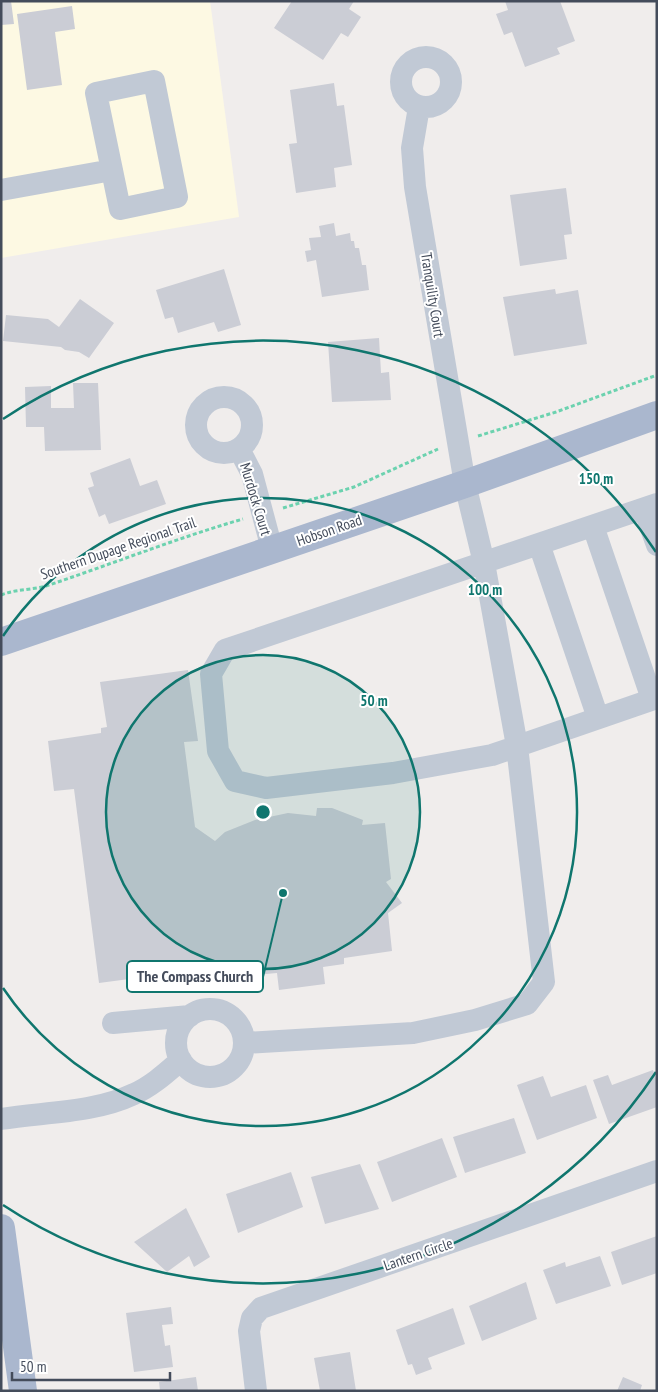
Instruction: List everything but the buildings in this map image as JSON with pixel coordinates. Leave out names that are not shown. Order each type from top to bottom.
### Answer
[{"type":"main road","name":"Hobson Road","points":[[1,642],[465,484],[657,415]]},
{"type":"main road","points":[[1,1228],[23,1391]]},
{"type":"street","points":[[154,81],[178,197],[120,209],[112,170],[96,93],[154,81]]},
{"type":"street","name":"Tranquility Court","points":[[244,1043],[413,1034],[475,1020],[527,1004],[544,982],[517,746],[484,563],[465,484],[415,187],[412,148],[413,132],[419,107]]},
{"type":"street","points":[[1,190],[112,170]]},
{"type":"street","name":"Murdock Court","points":[[239,448],[252,474],[272,549]]},
{"type":"street","points":[[592,526],[654,698],[492,755],[392,773],[266,788],[236,781],[218,751],[211,674],[225,650],[538,544],[592,526],[651,507],[657,545]]},
{"type":"street","points":[[538,544],[598,718]]},
{"type":"street","points":[[213,1009],[225,1012],[235,1020],[242,1031],[244,1043],[243,1052],[234,1067],[219,1076],[210,1077],[193,1073],[181,1060],[176,1049],[176,1036],[181,1025],[190,1016],[201,1010],[213,1009]]},
{"type":"street","points":[[113,1023],[190,1016]]},
{"type":"street","points":[[1,1119],[96,1107],[134,1094],[161,1078],[181,1060]]},
{"type":"street","name":"Lantern Circle","points":[[256,1391],[249,1331],[252,1318],[261,1308],[657,1171]]},
{"type":"path","points":[[482,435],[556,412],[657,375]]},
{"type":"path","points":[[289,506],[354,487],[444,447]]},
{"type":"path","name":"Southern Dupage Regional Trail","points":[[1,595],[13,590],[43,587],[241,520]]},
{"type":"shaded area","points":[[1,1],[210,1],[239,217],[1,258]]},
{"type":"place","name":"The Compass Church","points":[[283,893]]}]
